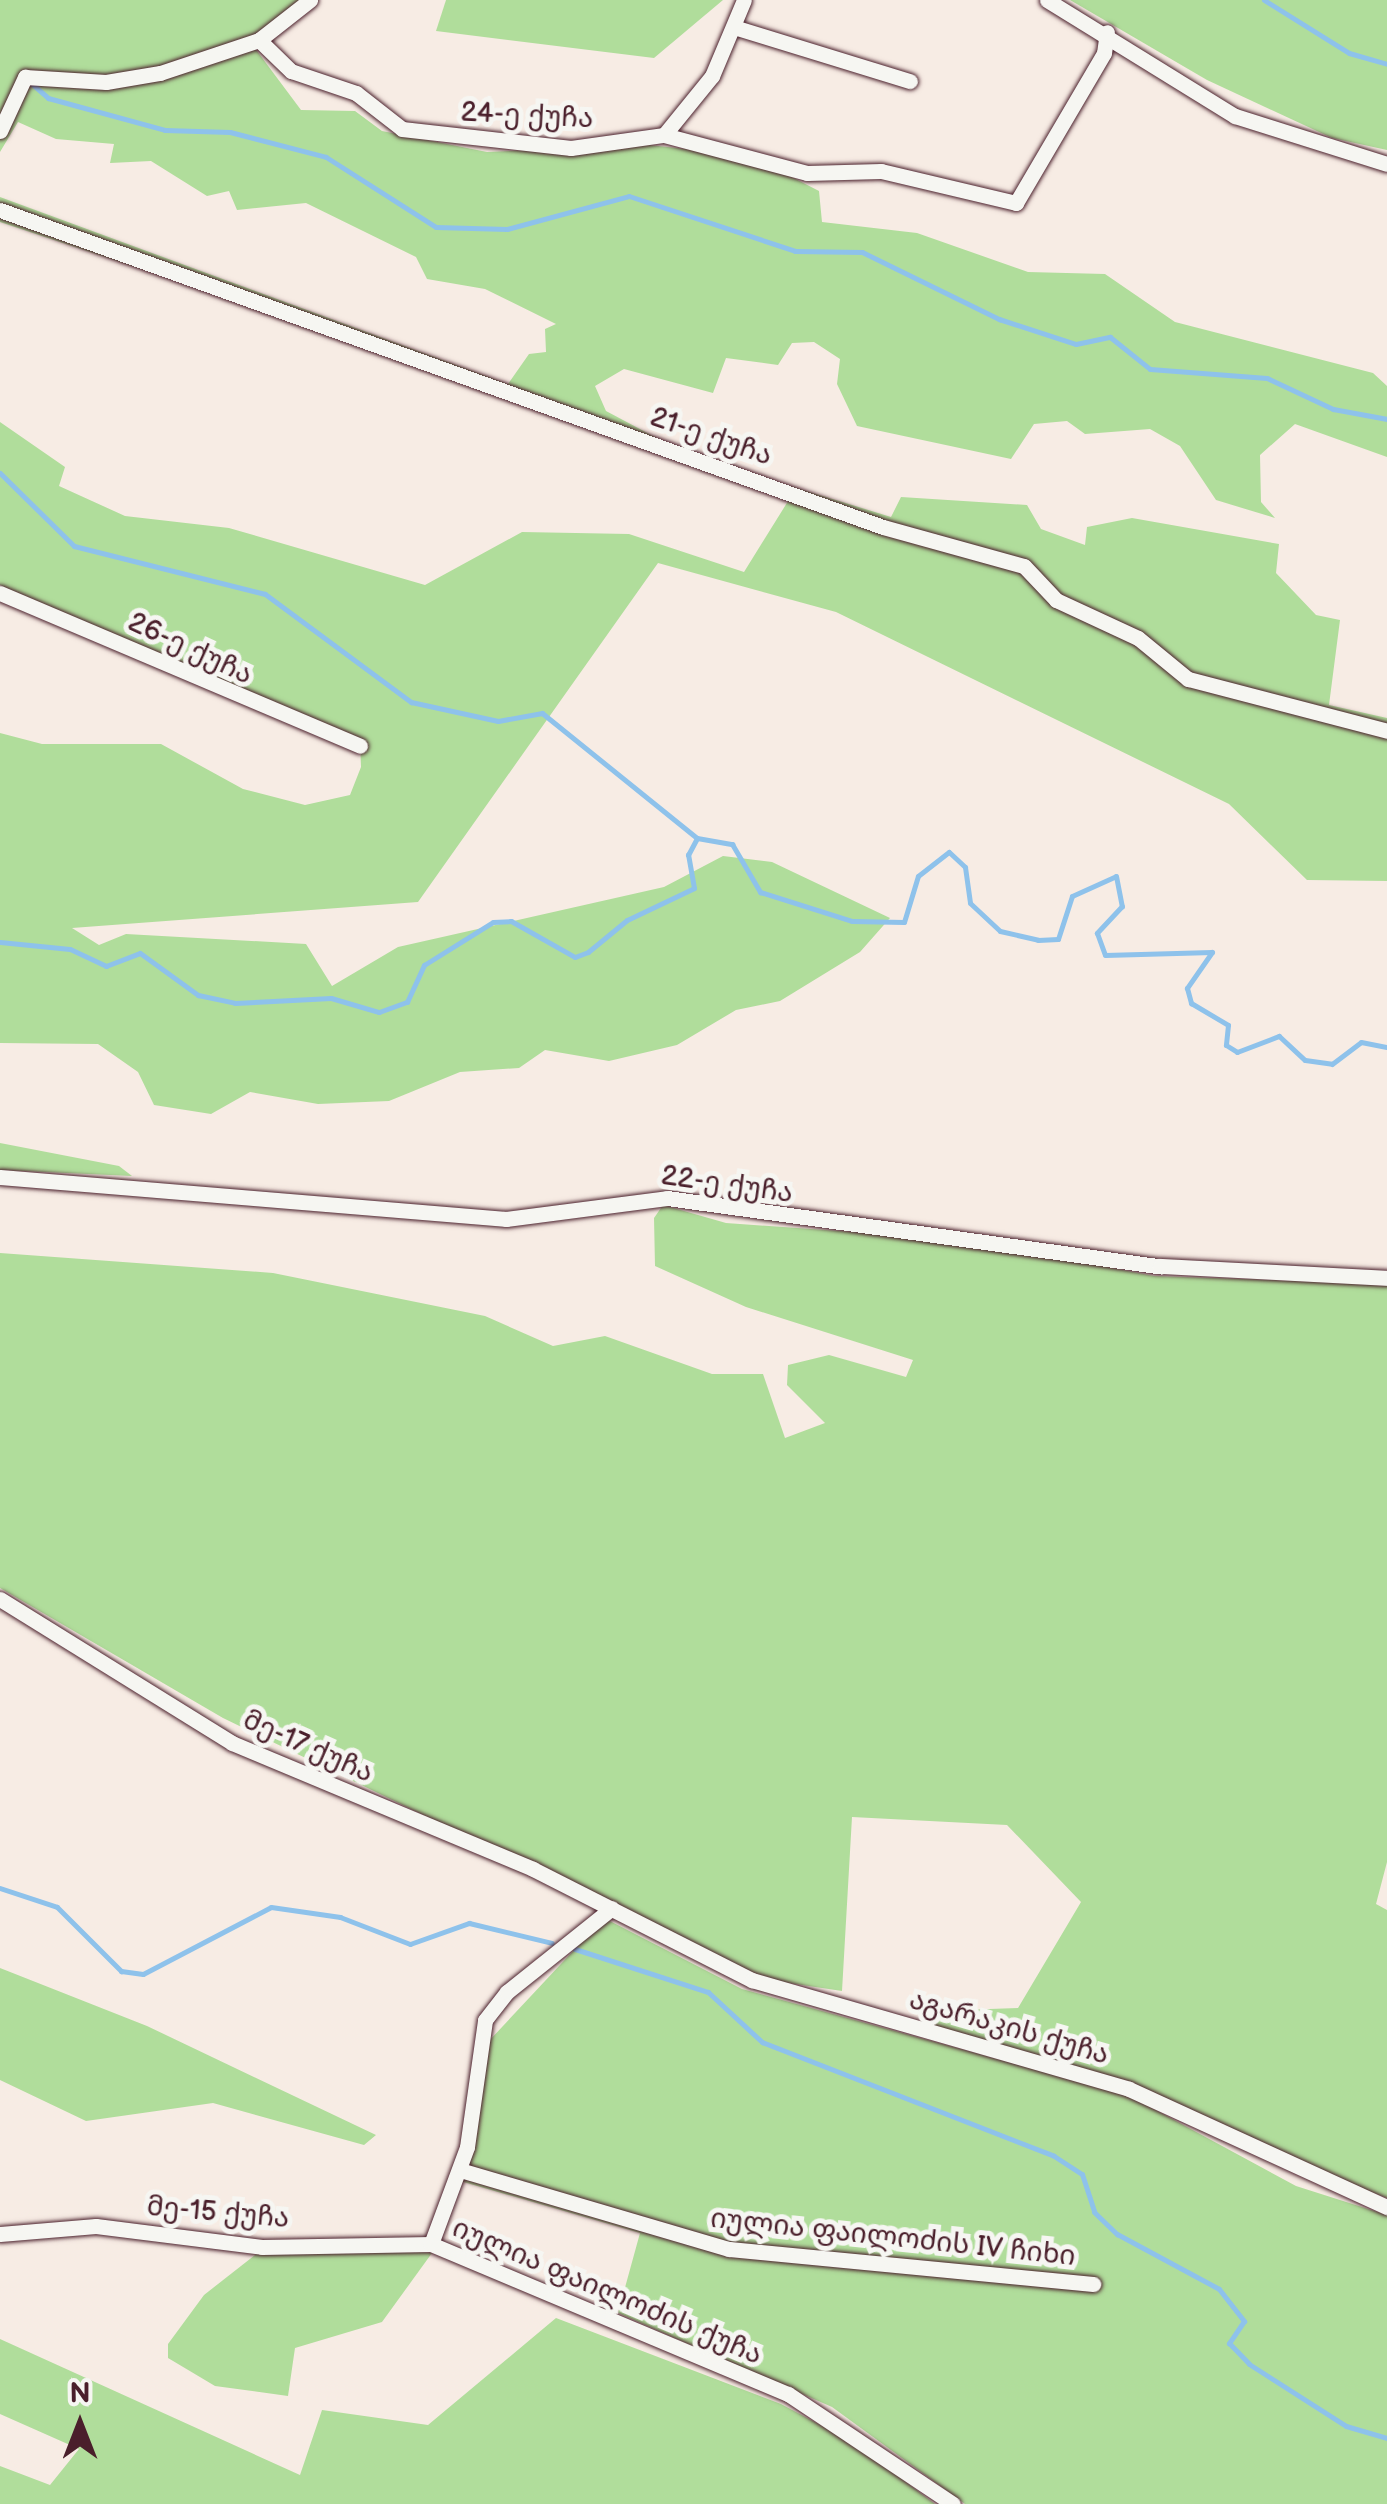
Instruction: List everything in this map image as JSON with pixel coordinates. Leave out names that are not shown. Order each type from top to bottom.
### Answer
[{"type":"street","points":[[0,132],[25,77],[38,72],[106,82],[259,40],[310,0]]},
{"type":"street","points":[[744,0],[712,76],[664,135],[806,173],[881,171],[1016,202],[1104,53],[1107,32]]},
{"type":"street","points":[[1046,0],[1107,32],[1235,116],[1387,164]]},
{"type":"street","points":[[734,28],[910,81]]},
{"type":"street","name":"24-ე ქუჩა","points":[[259,40],[291,71],[356,92],[402,129],[571,148],[664,135]]},
{"type":"street","name":"21-ე ქუჩა","points":[[0,210],[883,528],[1024,566],[1056,600],[1138,638],[1188,680],[1387,731]]},
{"type":"street","name":"26-ე ქუჩა","points":[[0,593],[360,746]]},
{"type":"street","name":"22-ე ქუჩა","points":[[0,1177],[506,1220],[668,1198],[1160,1266],[1387,1278]]},
{"type":"street","name":"მე-17 ქუჩა","points":[[0,1599],[232,1742],[612,1908]]},
{"type":"street","name":"იულია ფაილოძის ქუჩა","points":[[612,1908],[507,1992],[485,2020],[460,2170],[431,2244],[788,2394],[953,2504]]},
{"type":"street","name":"აგარაკის ქუჩა","points":[[612,1908],[752,1980],[1129,2089],[1387,2207]]},
{"type":"street","name":"იულია ფაილოძის IV ჩიხი","points":[[460,2170],[729,2250],[1093,2284]]},
{"type":"street","name":"მე-15 ქუჩა","points":[[0,2234],[96,2226],[262,2248],[431,2244]]},
{"type":"green space","points":[[0,0],[317,0],[254,47],[301,110],[355,111],[382,131],[487,152],[649,145],[751,156],[819,191],[822,222],[917,233],[1028,272],[1105,274],[1175,322],[1373,373],[1387,386],[1387,457],[1295,424],[1260,455],[1261,502],[1275,518],[1216,500],[1180,446],[1150,429],[1085,434],[1067,421],[1034,424],[1011,459],[857,426],[837,384],[840,359],[814,342],[792,343],[778,365],[726,358],[713,393],[624,369],[595,386],[606,411],[687,454],[891,517],[901,497],[1027,505],[1041,529],[1085,545],[1087,527],[1132,518],[1279,544],[1276,573],[1316,615],[1340,620],[1329,705],[1387,718],[1387,881],[1307,880],[1229,804],[836,612],[658,563],[418,902],[72,928],[99,945],[126,934],[306,944],[332,986],[398,947],[664,887],[723,856],[772,862],[890,918],[860,952],[780,1001],[736,1010],[677,1045],[609,1061],[545,1050],[519,1068],[460,1072],[389,1101],[318,1104],[250,1092],[211,1114],[154,1105],[138,1072],[98,1044],[0,1043],[0,733],[42,744],[161,744],[243,789],[305,805],[350,795],[361,767],[360,740],[141,654],[0,585],[0,422],[65,467],[59,486],[125,516],[229,528],[425,585],[522,532],[629,534],[744,572],[790,498],[584,417],[0,222],[0,197],[508,384],[529,354],[546,352],[545,329],[556,324],[485,289],[427,279],[416,257],[306,203],[237,210],[229,191],[207,196],[151,161],[110,163],[114,144],[56,139],[18,122],[0,152]]},
{"type":"green space","points":[[446,0],[723,0],[654,58],[436,31]]},
{"type":"green space","points":[[1070,0],[1387,0],[1387,150],[1332,138],[1207,80]]},
{"type":"green space","points":[[0,1143],[119,1166],[132,1176],[0,1170]]},
{"type":"green space","points":[[663,1205],[726,1223],[965,1240],[1154,1276],[1387,1284],[1387,1862],[1376,1904],[1387,1910],[1387,2198],[1249,2145],[1134,2085],[928,2027],[932,2011],[1018,2008],[1081,1902],[1007,1825],[852,1817],[842,1991],[762,1979],[223,1718],[0,1588],[0,1253],[273,1273],[485,1316],[553,1346],[605,1336],[712,1374],[763,1374],[785,1438],[825,1423],[787,1385],[788,1365],[829,1355],[906,1377],[913,1360],[746,1307],[655,1266],[654,1218]]},
{"type":"green space","points":[[604,1918],[742,1989],[1128,2095],[1296,2186],[1387,2215],[1387,2504],[965,2504],[832,2407],[618,2313],[640,2233],[460,2181],[488,2042]]},
{"type":"green space","points":[[0,1968],[147,2026],[376,2135],[364,2145],[213,2103],[86,2121],[0,2080]]},
{"type":"green space","points":[[377,2248],[432,2253],[382,2322],[295,2348],[288,2396],[215,2386],[168,2358],[168,2344],[204,2295],[260,2251]]},
{"type":"green space","points":[[556,2318],[781,2404],[854,2443],[935,2504],[0,2504],[0,2466],[50,2485],[79,2449],[0,2414],[0,2339],[300,2475],[322,2410],[428,2425]]},
{"type":"waterway","points":[[1264,0],[1349,53],[1387,64]]},
{"type":"waterway","points":[[31,83],[48,98],[165,130],[230,132],[326,157],[436,227],[507,229],[629,196],[795,251],[862,252],[999,319],[1076,344],[1110,337],[1150,369],[1267,378],[1333,409],[1387,419]]},
{"type":"waterway","points":[[0,473],[74,546],[265,594],[411,702],[498,721],[542,713],[697,838]]},
{"type":"waterway","points":[[0,942],[70,949],[106,966],[140,953],[198,995],[235,1003],[331,998],[379,1012],[407,1002],[424,965],[493,922],[511,921],[575,957],[588,952],[627,920],[694,888],[688,855],[697,838],[732,844],[760,892],[852,921],[904,922],[918,876],[949,852],[965,867],[970,903],[1000,931],[1038,940],[1058,939],[1072,896],[1116,876],[1122,906],[1097,933],[1105,955],[1212,952],[1187,988],[1191,1003],[1228,1025],[1226,1045],[1237,1052],[1279,1036],[1305,1060],[1332,1064],[1361,1042],[1387,1047]]},
{"type":"waterway","points":[[0,1888],[57,1907],[121,1971],[143,1974],[271,1907],[340,1917],[410,1944],[469,1923],[552,1943]]},
{"type":"waterway","points":[[575,1949],[708,1992],[762,2042],[1054,2156],[1082,2174],[1094,2212],[1117,2234],[1219,2289],[1244,2321],[1229,2343],[1249,2364],[1346,2426],[1387,2438]]}]
